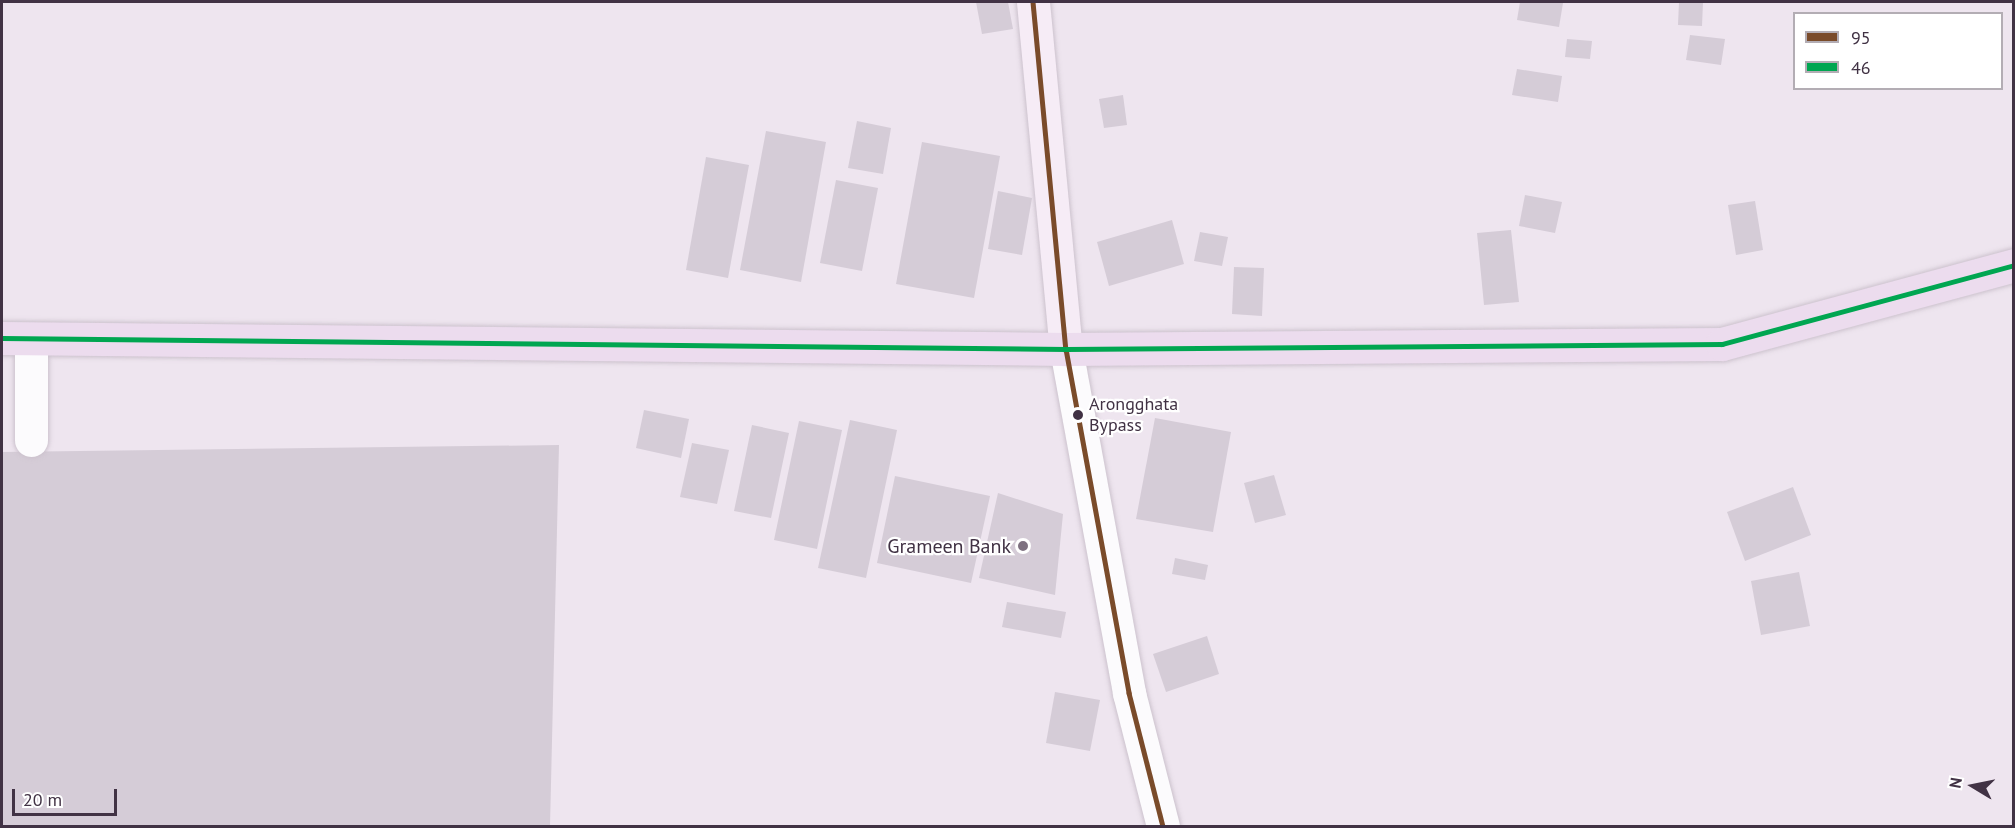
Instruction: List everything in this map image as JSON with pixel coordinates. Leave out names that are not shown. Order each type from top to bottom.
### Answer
[{"type":"highway","points":[[16,339],[1066,349],[1722,344],[2013,265]]},
{"type":"main road","points":[[1034,2],[1066,349]]},
{"type":"street","points":[[16,339],[30,440]]},
{"type":"street","points":[[1066,349],[1129,693],[1163,826]]},
{"type":"building","points":[[976,2],[1008,2],[1013,29],[982,34]]},
{"type":"building","points":[[1520,2],[1563,3],[1559,27],[1517,20]]},
{"type":"building","points":[[1679,2],[1703,2],[1702,26],[1678,25]]},
{"type":"building","points":[[1690,35],[1725,39],[1721,65],[1686,60]]},
{"type":"building","points":[[1567,39],[1592,41],[1590,59],[1565,57]]},
{"type":"building","points":[[1517,69],[1562,76],[1558,102],[1512,95]]},
{"type":"building","points":[[1123,95],[1127,125],[1104,128],[1099,99]]},
{"type":"building","points":[[857,121],[891,128],[883,174],[848,168]]},
{"type":"building","points":[[766,131],[826,142],[801,282],[740,270]]},
{"type":"building","points":[[922,142],[1000,156],[974,298],[896,284]]},
{"type":"building","points":[[706,157],[749,165],[728,278],[686,270]]},
{"type":"building","points":[[836,180],[878,188],[862,271],[820,263]]},
{"type":"building","points":[[998,191],[1032,198],[1022,255],[988,249]]},
{"type":"building","points":[[1525,195],[1562,202],[1555,233],[1519,226]]},
{"type":"building","points":[[1755,201],[1763,250],[1736,255],[1728,205]]},
{"type":"building","points":[[1172,220],[1184,264],[1109,286],[1097,242]]},
{"type":"building","points":[[1511,230],[1519,302],[1484,305],[1477,233]]},
{"type":"building","points":[[1200,232],[1228,237],[1222,266],[1194,261]]},
{"type":"building","points":[[1234,267],[1264,268],[1262,316],[1232,314]]},
{"type":"building","points":[[644,410],[689,419],[681,458],[636,448]]},
{"type":"building","points":[[1155,418],[1231,432],[1213,532],[1136,519]]},
{"type":"building","points":[[850,420],[897,430],[866,578],[818,568]]},
{"type":"building","points":[[799,421],[842,430],[817,549],[774,540]]},
{"type":"building","points":[[752,425],[789,433],[771,518],[734,511]]},
{"type":"building","points":[[692,443],[729,450],[717,504],[680,497]]},
{"type":"building","points":[[559,445],[550,826],[2,826],[2,452]]},
{"type":"building","points":[[1274,475],[1286,515],[1255,523],[1244,483]]},
{"type":"building","points":[[895,476],[990,496],[971,583],[877,563]]},
{"type":"building","points":[[1793,487],[1811,535],[1745,561],[1727,512]]},
{"type":"building","name":"Grameen Bank","points":[[998,493],[1063,514],[1055,595],[979,578]]},
{"type":"building","points":[[1175,558],[1208,565],[1205,580],[1172,574]]},
{"type":"building","points":[[1799,572],[1810,626],[1761,635],[1751,581]]},
{"type":"building","points":[[1007,602],[1066,612],[1061,638],[1002,627]]},
{"type":"building","points":[[1207,636],[1219,674],[1166,692],[1153,654]]},
{"type":"building","points":[[1055,692],[1100,700],[1090,751],[1046,743]]},
{"type":"transit line","name":"95","points":[[1033,2],[1066,349],[1129,693],[1163,826]]},
{"type":"transit line","name":"46","points":[[2,338],[1066,349],[1722,344],[2014,265]]},
{"type":"place","name":"Arongghata Bypass","points":[[1078,415]]},
{"type":"place","name":"Grameen Bank","points":[[1023,546]]}]
